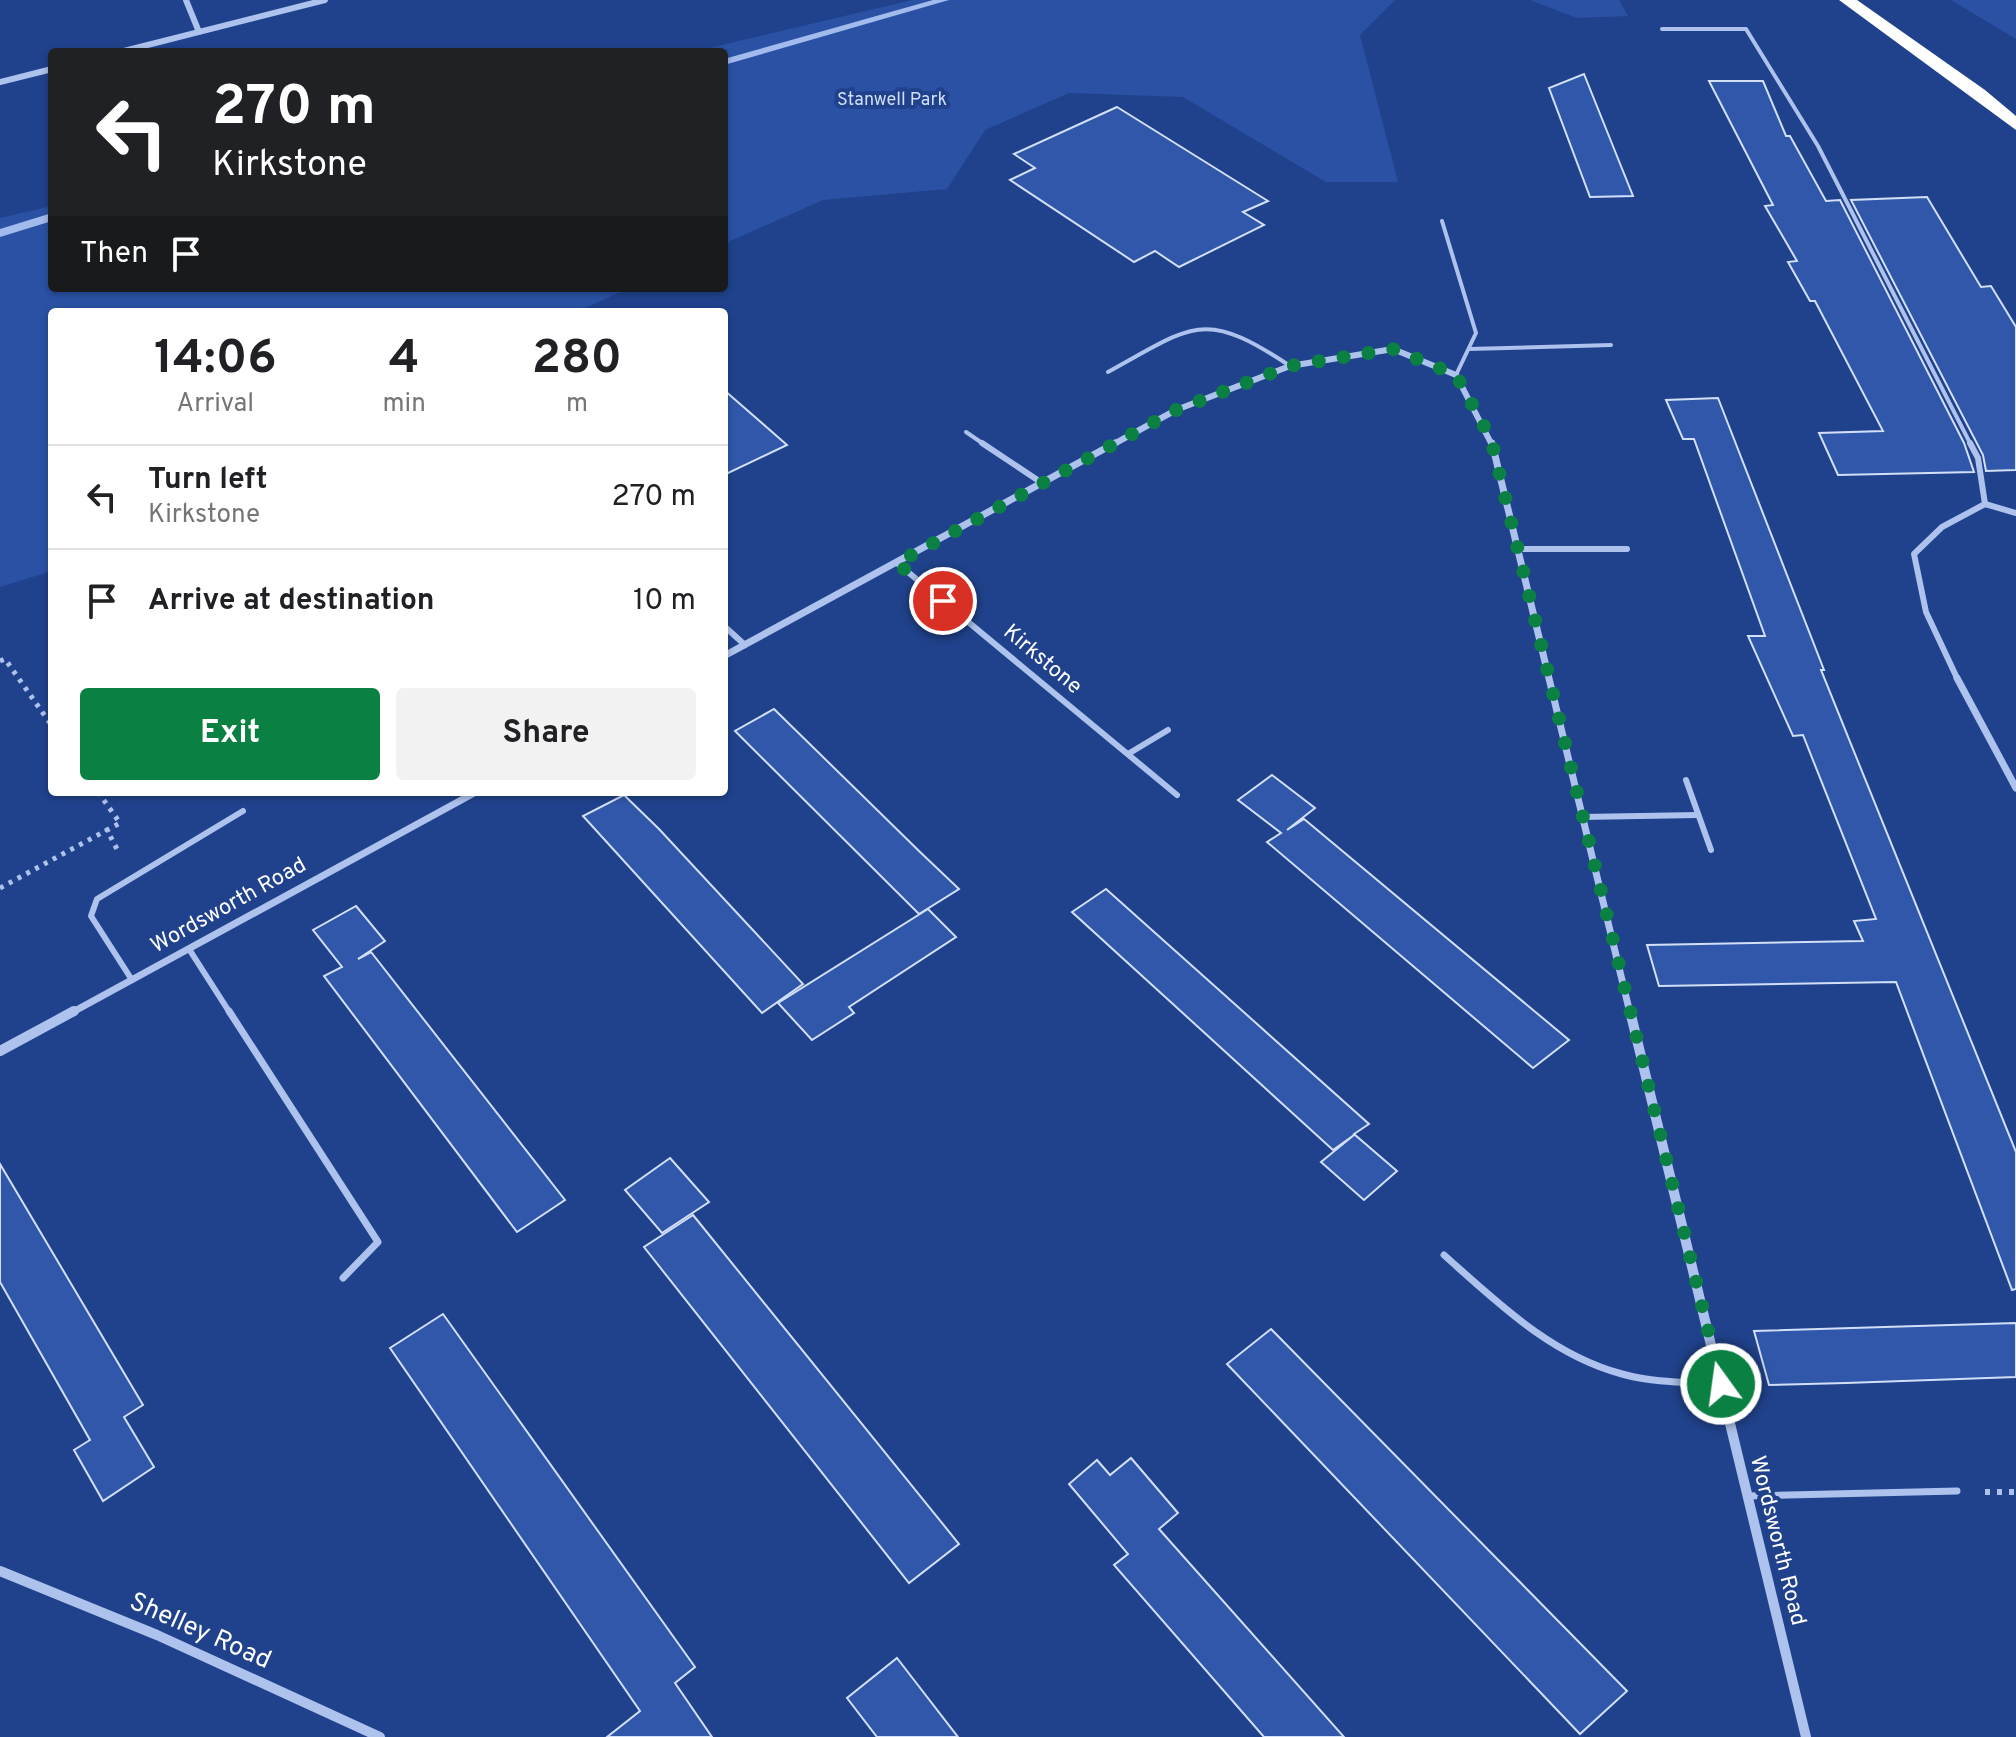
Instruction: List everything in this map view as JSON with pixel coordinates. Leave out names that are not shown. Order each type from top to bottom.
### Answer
[{"type":"highway","points":[[1847,0],[1979,93],[2016,125]]},
{"type":"street","points":[[186,0],[199,32]]},
{"type":"street","points":[[136,48],[325,0]]},
{"type":"street","points":[[0,82],[48,70]]},
{"type":"street","points":[[728,654],[1176,410],[1290,366],[1393,349],[1456,375]]},
{"type":"street","name":"Wordsworth Road","points":[[1456,375],[1491,439],[1806,1737]]},
{"type":"street","points":[[1957,678],[2016,788]]},
{"type":"street","name":"Wordsworth Road","points":[[0,1051],[469,796]]},
{"type":"street","name":"Shelley Road","points":[[0,1571],[157,1635],[380,1737]]},
{"type":"lane","points":[[1662,29],[1746,29],[1818,146],[1978,458],[1985,504]]},
{"type":"lane","points":[[1442,221],[1476,333],[1456,375]]},
{"type":"lane","points":[[1108,372],[1183,333],[1213,328],[1245,338],[1290,366]]},
{"type":"lane","points":[[1469,349],[1611,345]]},
{"type":"lane","points":[[966,432],[1042,483]]},
{"type":"lane","points":[[1957,678],[1926,612],[1914,554],[1942,527],[1985,504],[2016,513]]},
{"type":"lane","points":[[1518,549],[1627,549]]},
{"type":"lane","name":"Kirkstone","points":[[897,563],[1177,795]]},
{"type":"lane","points":[[728,630],[745,645]]},
{"type":"lane","points":[[1128,754],[1168,730]]},
{"type":"lane","points":[[1686,780],[1711,850]]},
{"type":"lane","points":[[132,980],[91,916],[97,899],[130,876],[243,811]]},
{"type":"lane","points":[[1582,817],[1698,815]]},
{"type":"lane","points":[[189,949],[378,1242],[343,1278]]},
{"type":"lane","points":[[1444,1255],[1526,1327],[1578,1359],[1624,1374],[1721,1384]]},
{"type":"lane","points":[[1747,1496],[1957,1491]]},
{"type":"path","points":[[0,661],[5,659],[48,720]]},
{"type":"path","points":[[0,888],[120,823],[101,796]]},
{"type":"path","points":[[107,830],[130,876]]},
{"type":"green space","name":"Stanwell Park","points":[[912,0],[1395,0],[1360,35],[1398,182],[1326,182],[1183,97],[1069,93],[985,130],[947,189],[823,200],[728,243],[728,48],[709,48]]},
{"type":"green space","points":[[1530,0],[1619,0],[1628,16],[1577,18]]},
{"type":"green space","points":[[1951,0],[2016,0],[2016,39]]},
{"type":"green space","points":[[48,207],[48,292],[626,292],[586,308],[48,308],[48,572],[0,587],[0,218]]},
{"type":"building","points":[[1584,74],[1633,196],[1590,197],[1549,88]]},
{"type":"building","points":[[1709,81],[1763,81],[1786,136],[1790,136],[1826,201],[1840,200],[1964,443],[1974,472],[1838,475],[1819,433],[1883,431],[1815,301],[1810,301],[1788,262],[1797,261],[1765,206],[1773,205]]},
{"type":"building","points":[[1117,107],[1268,201],[1243,212],[1264,225],[1179,267],[1155,251],[1134,262],[1010,180],[1035,168],[1014,154]]},
{"type":"building","points":[[1927,197],[1981,287],[1991,286],[2016,327],[2016,470],[1986,471],[1983,455],[1851,200]]},
{"type":"building","points":[[728,393],[787,445],[728,473]]},
{"type":"building","points":[[1718,398],[1824,670],[1821,670],[2016,1152],[2016,1289],[2012,1290],[1896,982],[1659,986],[1647,945],[1863,941],[1854,921],[1876,919],[1803,735],[1793,736],[1748,636],[1765,636],[1694,439],[1683,439],[1666,400]]},
{"type":"building","points":[[774,709],[959,889],[919,914],[735,731]]},
{"type":"building","points":[[1272,775],[1315,808],[1287,830],[1304,819],[1569,1040],[1533,1068],[1267,842],[1281,833],[1238,800]]},
{"type":"building","points":[[625,796],[803,984],[762,1013],[583,816]]},
{"type":"building","points":[[1106,889],[1369,1124],[1354,1134],[1397,1171],[1364,1200],[1321,1162],[1354,1135],[1333,1150],[1072,912]]},
{"type":"building","points":[[356,906],[385,941],[358,959],[371,952],[565,1200],[517,1232],[324,976],[342,967],[313,930]]},
{"type":"building","points":[[928,909],[956,937],[849,1007],[854,1013],[812,1040],[778,1003]]},
{"type":"building","points":[[670,1158],[709,1202],[662,1233],[625,1190]]},
{"type":"building","points":[[0,1164],[143,1405],[124,1417],[154,1467],[103,1501],[74,1450],[90,1440],[0,1282]]},
{"type":"building","points":[[693,1215],[959,1544],[909,1583],[644,1247]]},
{"type":"building","points":[[443,1314],[695,1667],[675,1683],[712,1737],[607,1737],[640,1711],[390,1348]]},
{"type":"building","points":[[2016,1323],[2016,1377],[1846,1383],[1769,1385],[1754,1331]]},
{"type":"building","points":[[1271,1329],[1627,1691],[1580,1734],[1227,1364]]},
{"type":"building","points":[[1131,1458],[1178,1513],[1159,1529],[1344,1737],[1264,1737],[1114,1565],[1128,1554],[1069,1484],[1097,1460],[1110,1475]]},
{"type":"building","points":[[897,1658],[958,1737],[877,1737],[847,1698]]},
{"type":"waterway","points":[[728,61],[944,0]]},
{"type":"waterway","points":[[0,233],[48,218]]},
{"type":"route","points":[[943,601],[897,563],[1176,410],[1290,366],[1393,349],[1456,375],[1491,439],[1721,1384]]}]
